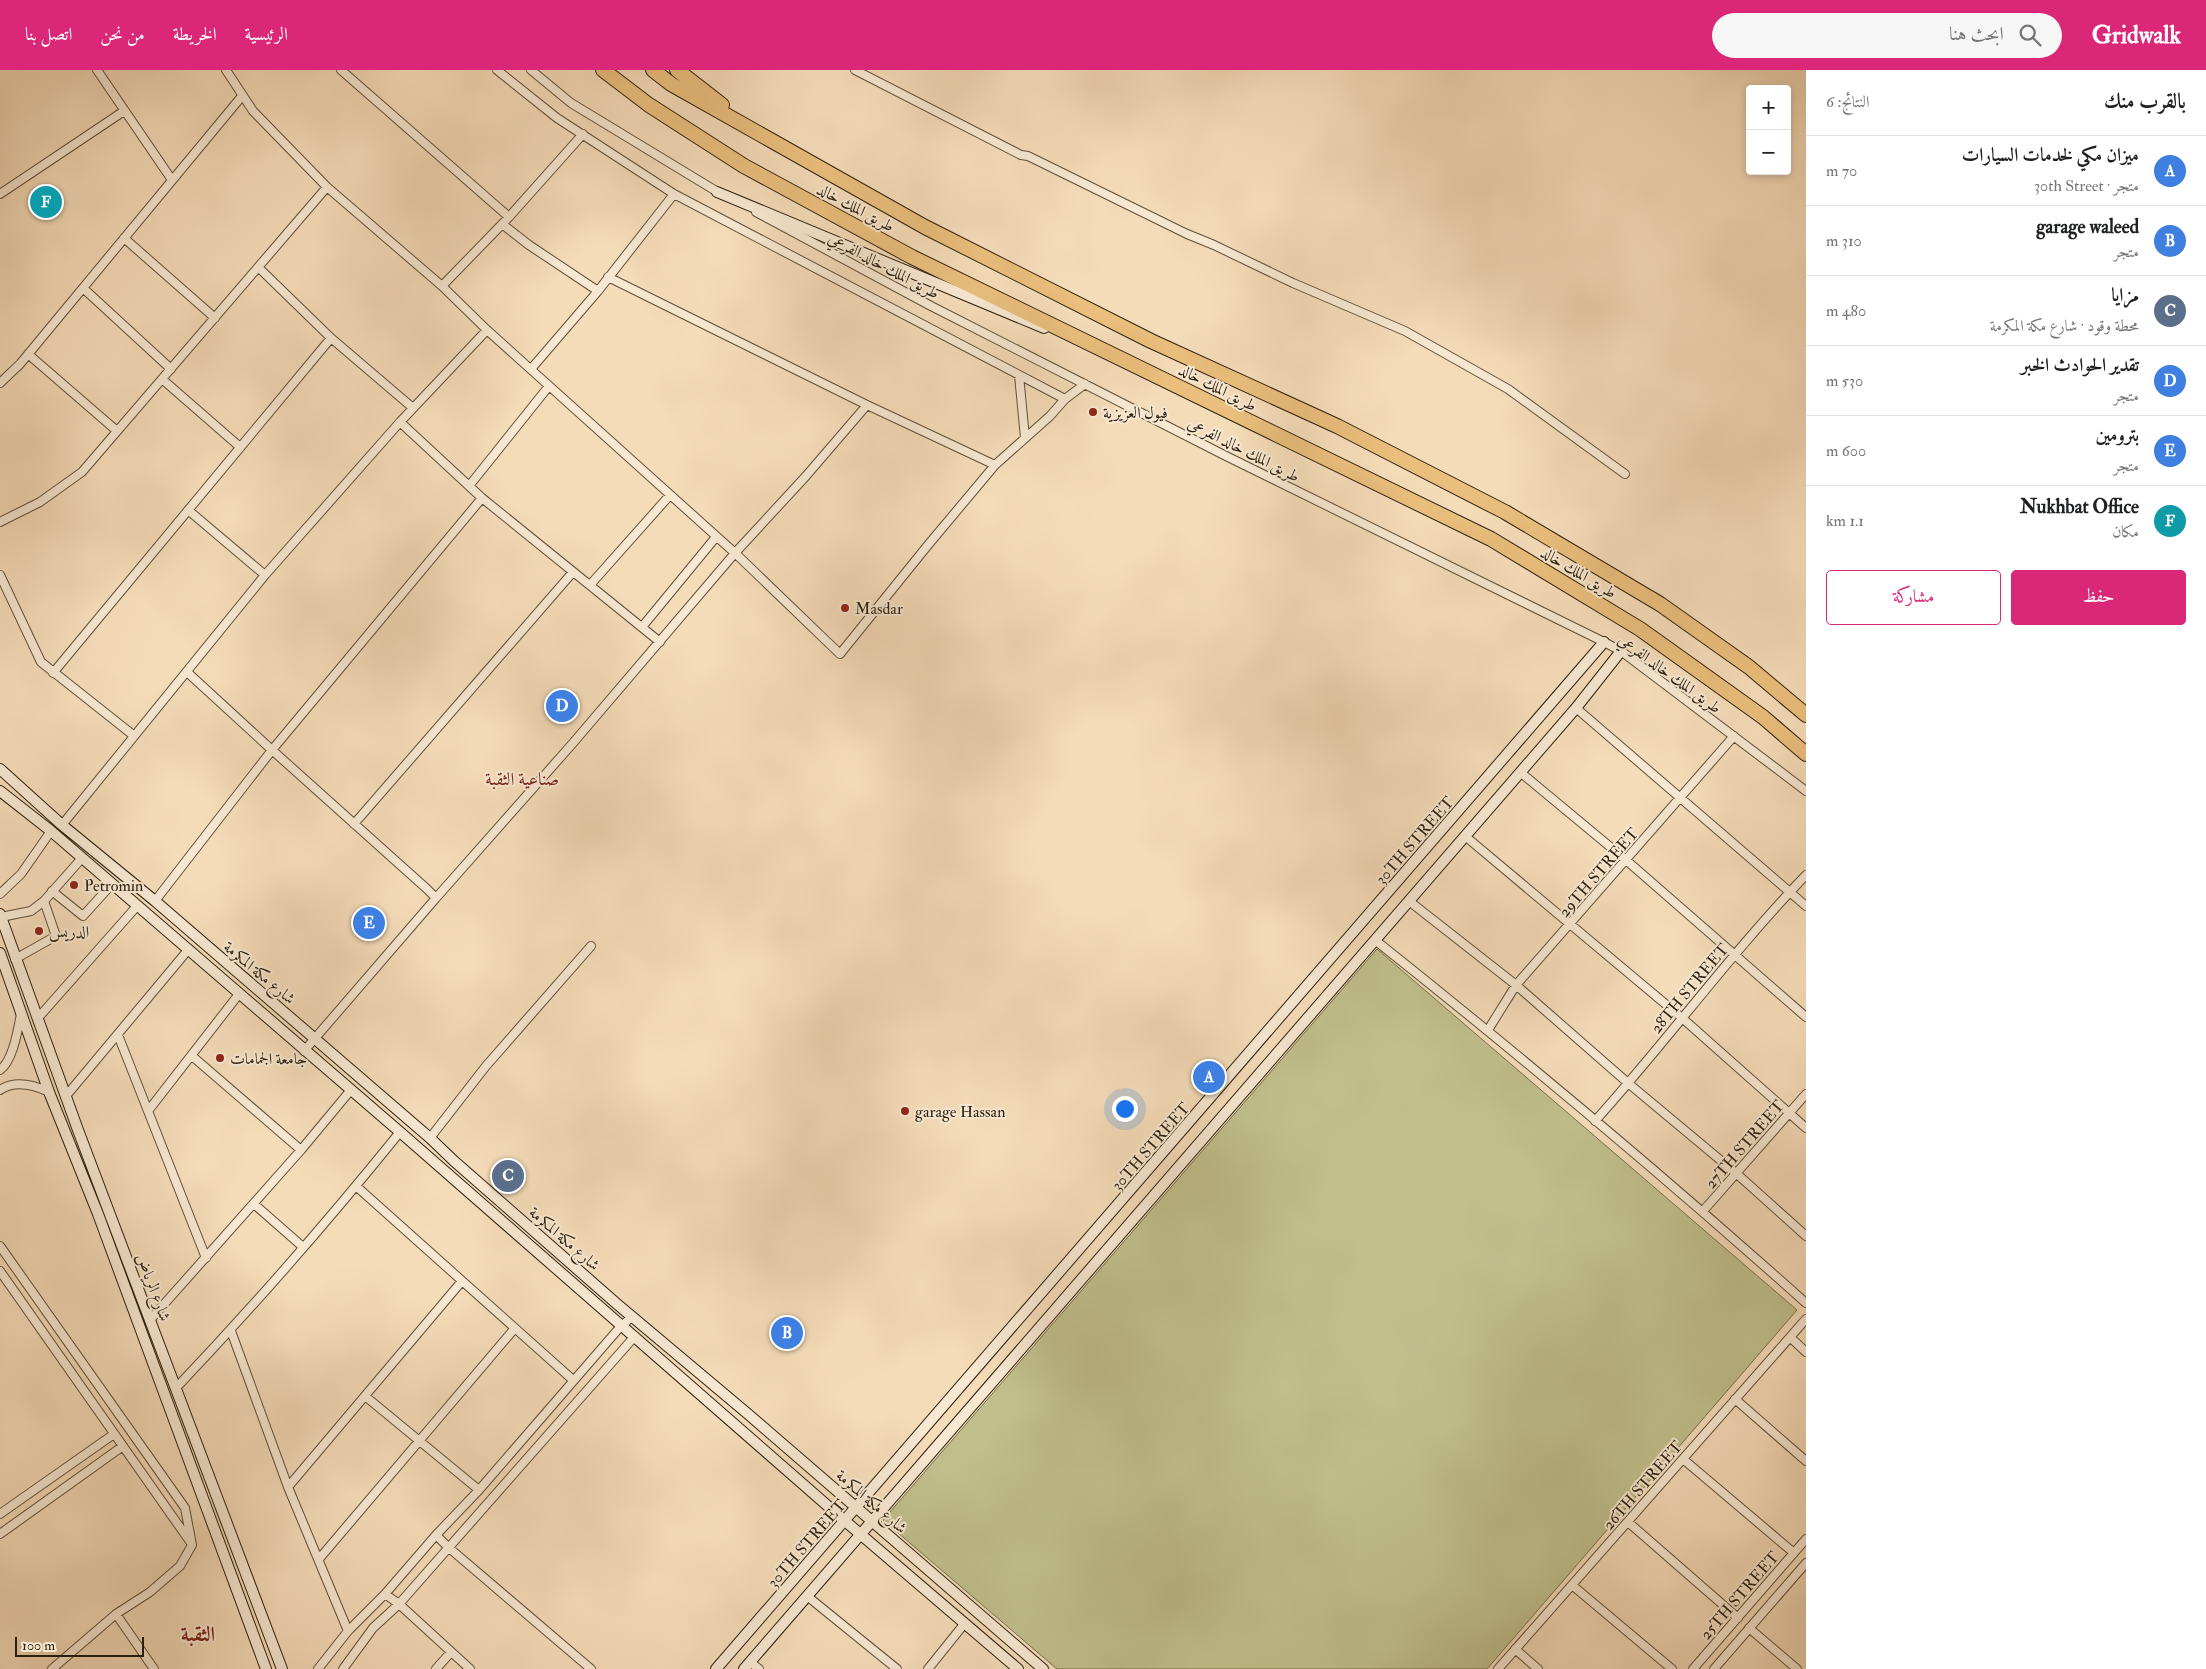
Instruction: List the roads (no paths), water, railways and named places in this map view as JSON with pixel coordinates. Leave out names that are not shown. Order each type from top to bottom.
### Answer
[{"type":"highway","name":"طريق الملك خالد","points":[[603,70],[649,105],[744,166],[912,257],[1491,539],[1640,629],[1763,717],[1806,754]]},
{"type":"highway","name":"طريق الملك خالد","points":[[653,70],[671,84],[760,135],[934,231],[1151,341],[1337,426],[1505,512],[1660,604],[1749,667],[1806,715]]},
{"type":"highway","points":[[677,70],[760,135]]},
{"type":"highway","points":[[1763,717],[1806,762]]},
{"type":"main road","points":[[717,192],[946,289],[1130,362]]},
{"type":"main road","name":"30TH STREET","points":[[716,1669],[1604,642]]},
{"type":"main road","points":[[747,1665],[1576,708],[1621,652]]},
{"type":"main road","name":"شارع مكة المكرمة","points":[[0,769],[62,825],[155,901],[430,1138],[632,1317],[872,1520],[1043,1669]]},
{"type":"main road","name":"شارع مكة المكرمة","points":[[0,791],[51,831],[350,1091],[400,1132],[845,1521],[1018,1669]]},
{"type":"main road","name":"شارع الرياض","points":[[0,915],[66,1096],[282,1669]]},
{"type":"main road","points":[[184,947],[185,939],[203,943]]},
{"type":"main road","name":"شارع الرياض","points":[[0,953],[49,1092],[98,1214],[266,1669]]},
{"type":"main road","points":[[181,1439],[193,1434]]},
{"type":"street","points":[[98,70],[172,180]]},
{"type":"street","points":[[226,70],[253,111],[327,187],[442,286],[487,330],[735,553],[840,654],[928,544],[995,465],[1050,416],[1064,399],[1085,384]]},
{"type":"street","points":[[341,70],[509,217]]},
{"type":"street","points":[[497,70],[557,118],[674,194],[1064,399]]},
{"type":"street","name":"طريق الملك خالد الفرعي","points":[[531,70],[571,104],[717,192],[931,306],[1226,456],[1604,642],[1621,652],[1806,791]]},
{"type":"street","points":[[855,70],[1021,155],[1028,156],[1187,234],[1293,283],[1405,331],[1508,389],[1625,474]]},
{"type":"street","points":[[0,383],[28,354],[242,96]]},
{"type":"street","points":[[0,194],[124,111]]},
{"type":"street","points":[[442,286],[509,217],[583,134]]},
{"type":"street","points":[[0,522],[40,502],[82,472],[327,187]]},
{"type":"street","points":[[531,369],[598,291],[674,194]]},
{"type":"street","points":[[502,224],[529,245],[598,291]]},
{"type":"street","points":[[124,238],[215,318]]},
{"type":"street","points":[[259,268],[331,338],[413,408]]},
{"type":"street","points":[[608,277],[867,405],[995,465]]},
{"type":"street","points":[[83,288],[171,369]]},
{"type":"street","points":[[62,825],[133,735],[187,672],[265,575],[400,422],[487,330]]},
{"type":"street","points":[[53,673],[331,338]]},
{"type":"street","points":[[28,354],[117,431]]},
{"type":"street","points":[[1019,375],[1026,438]]},
{"type":"street","points":[[162,379],[240,447]]},
{"type":"street","points":[[469,486],[549,386]]},
{"type":"street","points":[[304,1050],[660,642],[735,553],[806,476],[867,405]]},
{"type":"street","points":[[400,422],[482,498],[660,642]]},
{"type":"street","points":[[590,585],[670,495]]},
{"type":"street","points":[[155,901],[272,750],[482,498]]},
{"type":"street","points":[[188,510],[265,575]]},
{"type":"street","points":[[642,627],[716,536]]},
{"type":"street","points":[[354,824],[573,572]]},
{"type":"street","points":[[0,575],[42,662],[53,673],[133,735]]},
{"type":"street","points":[[187,672],[436,898]]},
{"type":"street","points":[[1576,708],[1806,906]]},
{"type":"street","name":"29TH STREET","points":[[1488,1030],[1516,985],[1734,736]]},
{"type":"street","points":[[1520,772],[1626,860],[1806,1017]]},
{"type":"street","points":[[0,894],[21,874],[51,831]]},
{"type":"street","points":[[1465,836],[1681,1017],[1806,1128]]},
{"type":"street","points":[[0,915],[31,911],[44,901],[82,858]]},
{"type":"street","name":"28TH STREET","points":[[1594,1121],[1628,1083],[1681,1017],[1806,876]]},
{"type":"street","points":[[52,891],[83,916],[112,884]]},
{"type":"street","points":[[1410,900],[1516,985],[1628,1083],[1737,1174],[1806,1236]]},
{"type":"street","points":[[15,959],[56,936],[44,901]]},
{"type":"street","points":[[38,1018],[137,906]]},
{"type":"street","points":[[1375,940],[1488,1030],[1703,1211],[1806,1303]]},
{"type":"street","points":[[430,1138],[486,1066],[591,946]]},
{"type":"street","points":[[66,1096],[118,1035],[184,947]]},
{"type":"street","points":[[148,1111],[239,994]]},
{"type":"street","points":[[8,1084],[0,1070],[5,1066],[12,1050],[22,1012]]},
{"type":"street","points":[[118,1035],[206,1258]]},
{"type":"street","points":[[192,1056],[302,1150]]},
{"type":"street","points":[[0,1090],[8,1084],[35,1086],[49,1092]]},
{"type":"street","points":[[150,1320],[302,1150],[350,1091]]},
{"type":"street","name":"27TH STREET","points":[[1703,1211],[1806,1094]]},
{"type":"street","points":[[176,1388],[231,1330],[356,1186],[400,1132]]},
{"type":"street","points":[[356,1186],[573,1380]]},
{"type":"street","points":[[254,1204],[303,1247]]},
{"type":"street","points":[[0,1246],[185,1508],[192,1545],[180,1566],[150,1592],[116,1614],[52,1669]]},
{"type":"street","points":[[0,1271],[192,1545]]},
{"type":"street","points":[[288,1487],[462,1281]]},
{"type":"street","points":[[318,1669],[348,1631],[385,1594],[436,1535],[479,1490],[621,1326],[632,1317]]},
{"type":"street","name":"26TH STREET","points":[[1498,1669],[1806,1319]]},
{"type":"street","points":[[319,1558],[515,1328]]},
{"type":"street","points":[[231,1330],[288,1487],[348,1631]]},
{"type":"street","points":[[343,1669],[374,1628],[399,1604],[634,1336]]},
{"type":"street","points":[[1791,1338],[1806,1352]]},
{"type":"street","points":[[365,1396],[479,1490]]},
{"type":"street","points":[[1736,1400],[1806,1461]]},
{"type":"street","points":[[0,1514],[114,1434]]},
{"type":"street","points":[[0,1534],[123,1446]]},
{"type":"street","points":[[1683,1459],[1794,1553]]},
{"type":"street","points":[[1628,1522],[1738,1618]]},
{"type":"street","points":[[436,1535],[591,1669]]},
{"type":"street","name":"25TH STREET","points":[[1692,1669],[1806,1539]]},
{"type":"street","name":"25TH STREET","points":[[1714,1669],[1806,1563]]},
{"type":"street","points":[[1572,1585],[1672,1669]]},
{"type":"street","points":[[385,1594],[399,1604],[470,1669]]},
{"type":"street","points":[[807,1596],[897,1669]]},
{"type":"street","points":[[116,1614],[154,1669]]},
{"type":"street","points":[[928,1669],[965,1623]]},
{"type":"street","points":[[1749,1628],[1797,1669]]},
{"type":"street","points":[[1515,1649],[1538,1669]]},
{"type":"street","points":[[436,1669],[451,1652]]},
{"type":"street","points":[[747,1665],[758,1669]]},
{"type":"place","name":"Nukhbat Office","points":[[46,202]]},
{"type":"place","name":"فيول العزيزية","points":[[1093,412]]},
{"type":"place","name":"Masdar","points":[[845,608]]},
{"type":"place","name":"تقدير الحوادث الخبر","points":[[562,706]]},
{"type":"place","name":"Petromin","points":[[74,885]]},
{"type":"place","name":"بترومين","points":[[369,923]]},
{"type":"place","name":"الدريس","points":[[39,931]]},
{"type":"place","name":"جامعة الجمامات","points":[[220,1058]]},
{"type":"place","name":"ميزان مكي لخدمات السيارات","points":[[1209,1077]]},
{"type":"place","name":"garage Hassan","points":[[905,1111]]},
{"type":"place","name":"مزايا","points":[[508,1176]]},
{"type":"place","name":"garage waleed","points":[[787,1333]]},
{"type":"district","name":"صناعية الثقبة","points":[[522,779]]},
{"type":"district","name":"الثقبة","points":[[198,1634]]}]
